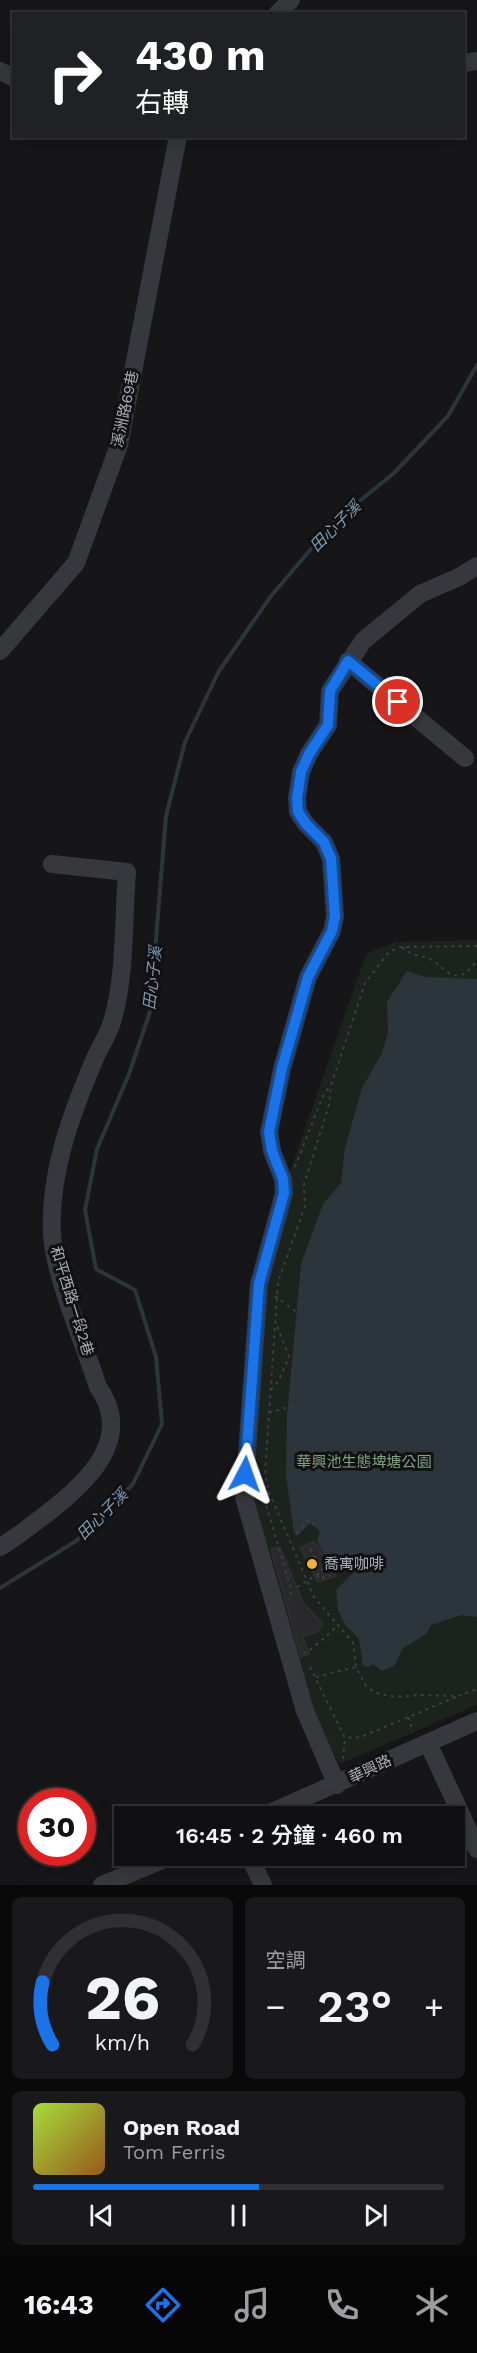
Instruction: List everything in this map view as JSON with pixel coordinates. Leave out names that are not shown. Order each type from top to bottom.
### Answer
[{"type":"street","points":[[279,12],[291,0]]},
{"type":"street","name":"溪洲路69巷","points":[[0,651],[76,563],[116,456],[178,138]]},
{"type":"street","points":[[337,1785],[305,1711],[244,1497],[259,1284],[284,1193],[283,1179],[272,1151],[269,1132],[282,1068],[308,977],[332,931],[335,916],[331,859],[324,842],[306,824],[298,812],[297,798],[305,763],[328,725],[330,691],[363,641],[420,594],[459,578],[477,566]]},
{"type":"street","points":[[348,661],[465,758]]},
{"type":"street","name":"和平西路一段2巷","points":[[0,1547],[73,1492],[91,1475],[106,1450],[111,1425],[104,1395],[99,1387],[61,1276],[52,1235],[57,1168],[64,1139],[94,1060],[112,1023],[119,988],[127,872],[52,864]]},
{"type":"street","name":"華興路","points":[[287,1806],[477,1721]]},
{"type":"street","points":[[428,1743],[477,1850]]},
{"type":"street","points":[[102,1885],[148,1866]]},
{"type":"street","points":[[254,1866],[263,1885]]},
{"type":"path","points":[[458,1696],[396,1697],[376,1694],[366,1686],[356,1667],[353,1643],[315,1597],[268,1490],[265,1473],[275,1296],[304,1206],[304,1185],[329,1105],[331,1085],[365,983],[389,952],[401,947],[477,946]]},
{"type":"path","points":[[401,947],[418,957],[429,958],[446,973],[455,975],[466,972],[477,960]]},
{"type":"path","points":[[292,1173],[322,1098],[331,1085]]},
{"type":"path","points":[[275,1296],[299,1314]]},
{"type":"path","points":[[271,1390],[279,1380],[289,1357],[275,1320]]},
{"type":"path","points":[[269,1413],[292,1406]]},
{"type":"path","points":[[268,1490],[265,1501],[277,1547]]},
{"type":"path","points":[[297,1534],[309,1520],[318,1528]]},
{"type":"path","points":[[291,1589],[323,1571],[310,1549]]},
{"type":"path","points":[[316,1575],[319,1579],[330,1575]]},
{"type":"path","points":[[308,1652],[337,1626]]},
{"type":"path","points":[[308,1663],[345,1738],[342,1762]]},
{"type":"path","points":[[316,1677],[356,1667]]},
{"type":"path","points":[[345,1738],[361,1737],[477,1689]]},
{"type":"path","points":[[408,1717],[413,1732]]},
{"type":"green space","name":"華興池生態埤塘公園","points":[[477,940],[477,1705],[340,1764],[327,1743],[308,1701],[256,1517],[249,1479],[261,1289],[289,1174],[366,954],[395,942]]},
{"type":"shaded area","name":"華興池生態埤塘公園","points":[[407,971],[425,977],[477,979],[477,1617],[461,1615],[431,1625],[426,1634],[403,1648],[394,1666],[382,1671],[374,1664],[367,1667],[363,1665],[359,1639],[345,1624],[338,1610],[336,1590],[356,1570],[345,1558],[329,1563],[317,1541],[320,1531],[310,1523],[297,1536],[294,1532],[286,1476],[287,1416],[301,1264],[323,1204],[341,1183],[345,1148],[362,1088],[382,1053],[388,1033],[387,1002]]},
{"type":"building","points":[[314,1541],[329,1566],[335,1563],[335,1576],[318,1582],[300,1548]]},
{"type":"building","points":[[280,1547],[303,1603],[323,1624],[317,1632],[303,1636],[309,1654],[301,1657],[271,1549]]},
{"type":"waterway","name":"田心子溪","points":[[0,1588],[76,1541],[133,1484],[162,1424],[156,1357],[135,1290],[96,1269],[85,1210],[97,1149],[129,1074],[150,1012],[166,816],[185,742],[219,671],[271,596],[334,522],[394,473],[448,416],[477,365]]},
{"type":"place","name":"喬寓咖啡","points":[[312,1564]]},
{"type":"route","points":[[245,1474],[259,1284],[284,1193],[283,1179],[272,1151],[269,1132],[282,1068],[308,977],[332,931],[335,916],[335,887],[331,859],[324,842],[306,824],[298,812],[297,798],[301,772],[317,740],[328,725],[330,691],[348,661],[398,702]]}]
